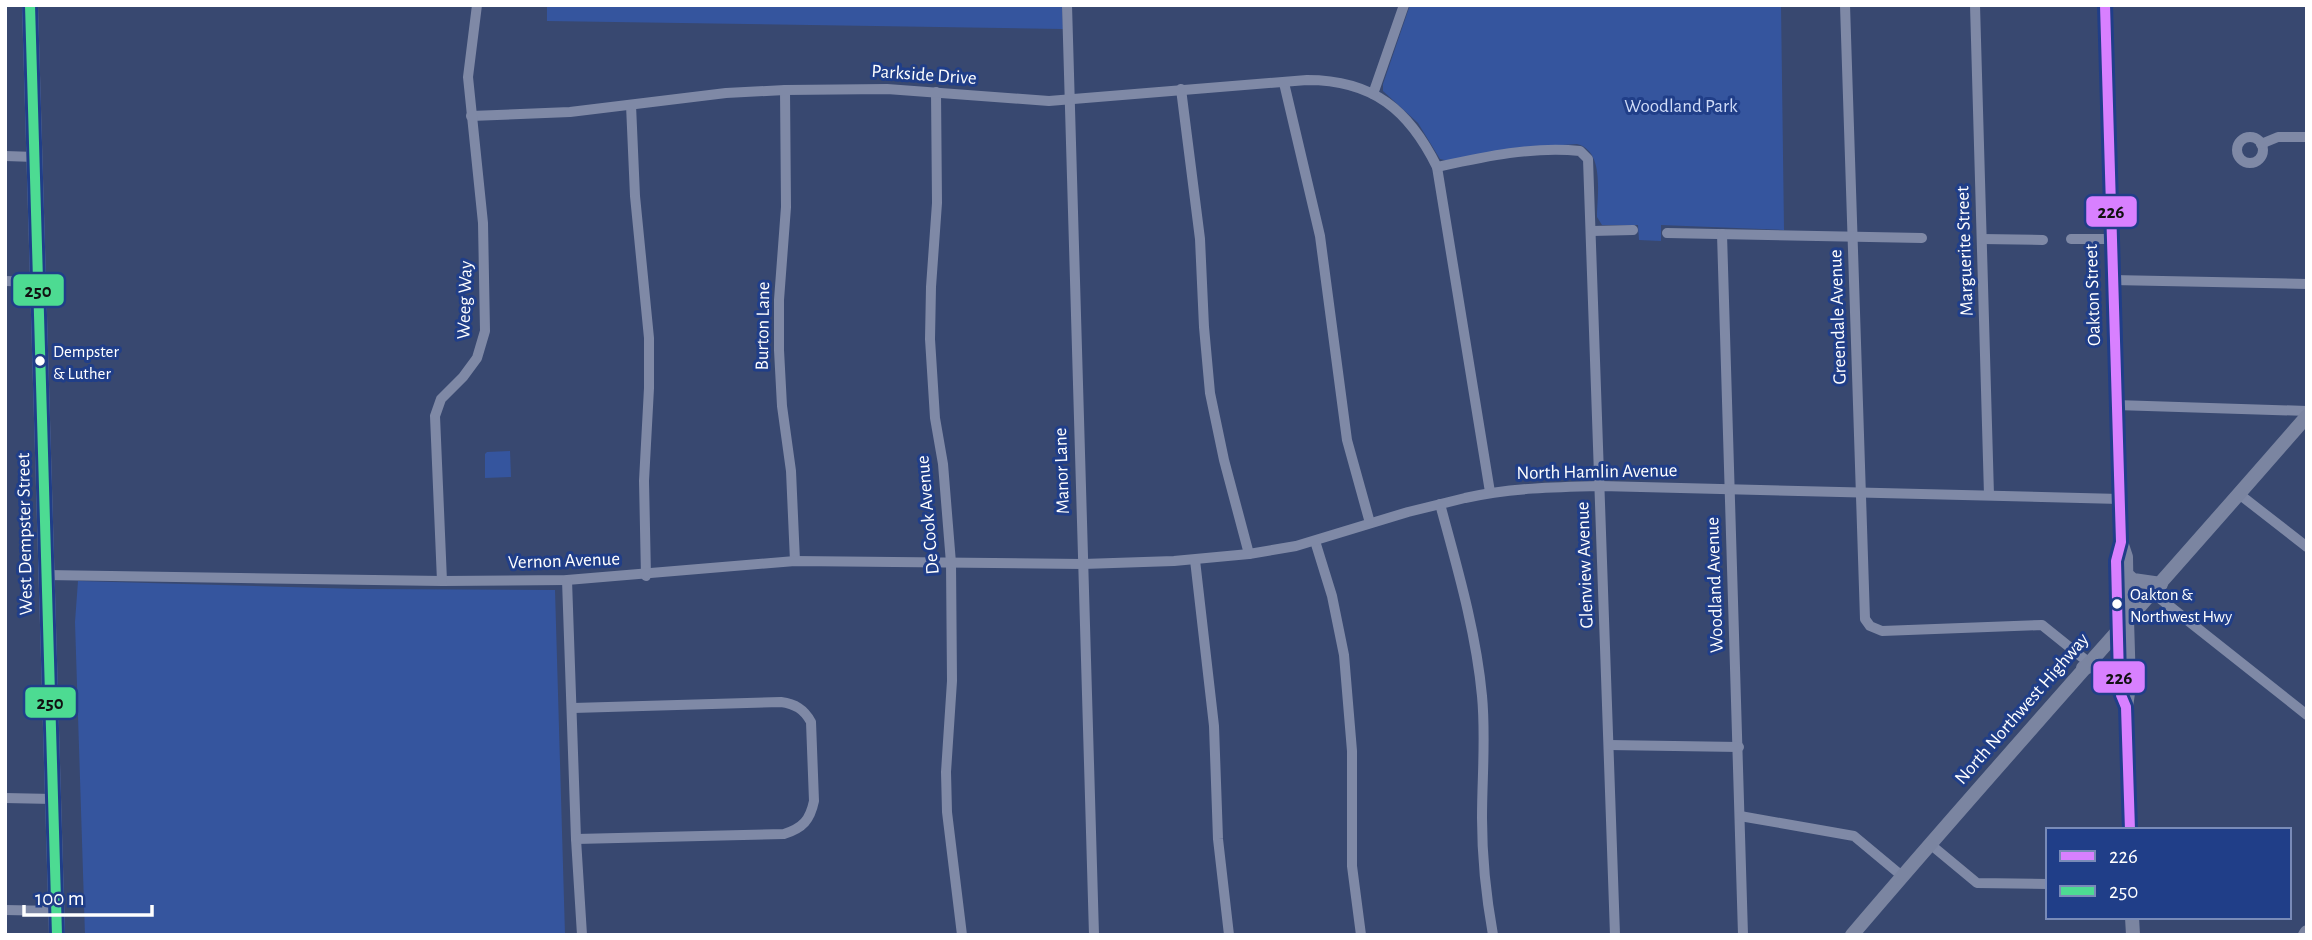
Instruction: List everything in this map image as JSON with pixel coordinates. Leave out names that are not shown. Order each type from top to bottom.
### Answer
[{"type":"main road","name":"West Dempster Street","points":[[30,5],[57,935]]},
{"type":"main road","name":"Oakton Street","points":[[2105,5],[2121,542],[2116,561],[2129,686],[2126,707],[2130,828]]},
{"type":"main road","name":"North Northwest Highway","points":[[1852,935],[2307,413]]},
{"type":"main road","name":"Oakton Street","points":[[2121,542],[2126,557],[2126,574],[2119,678],[2126,707]]},
{"type":"main road","points":[[2126,574],[2133,580],[2157,588]]},
{"type":"main road","points":[[2085,665],[2107,667],[2116,672],[2119,678]]},
{"type":"street","name":"Weeg Way","points":[[442,581],[435,415],[441,399],[477,358],[484,339],[486,320],[483,223],[468,77],[477,5]]},
{"type":"street","name":"Manor Lane","points":[[1067,5],[1094,935]]},
{"type":"street","points":[[1373,94],[1404,5]]},
{"type":"street","name":"Greendale Avenue","points":[[1845,5],[1863,611],[1870,626],[1882,631],[2042,625],[2085,665]]},
{"type":"street","name":"Marguerite Street","points":[[1975,5],[1989,495]]},
{"type":"street","name":"Parkside Drive","points":[[471,116],[570,112],[726,93],[785,90],[852,88],[1037,101],[1181,89],[1333,81],[1357,87],[1393,106],[1415,128],[1437,167]]},
{"type":"street","points":[[1284,83],[1320,236],[1347,440],[1370,523]]},
{"type":"street","points":[[1181,89],[1200,239],[1203,327],[1210,393],[1248,554]]},
{"type":"street","name":"Burton Lane","points":[[785,90],[787,181],[779,300],[779,350],[795,561]]},
{"type":"street","name":"De Cook Avenue","points":[[936,92],[937,203],[930,340],[935,418],[943,464],[951,563],[952,681],[946,772],[947,813],[962,935]]},
{"type":"street","points":[[631,105],[635,196],[649,338],[650,376],[644,481],[646,576]]},
{"type":"street","points":[[2261,144],[2278,137],[2307,137]]},
{"type":"street","name":"Glenview Avenue","points":[[1437,167],[1490,156],[1539,150],[1572,150],[1585,153],[1590,167],[1615,935]]},
{"type":"street","points":[[5,156],[34,157]]},
{"type":"street","points":[[1437,167],[1490,492]]},
{"type":"street","points":[[1592,231],[1633,230]]},
{"type":"street","points":[[1667,233],[1922,238]]},
{"type":"street","name":"Woodland Avenue","points":[[1722,234],[1744,935]]},
{"type":"street","points":[[1982,239],[2043,240]]},
{"type":"street","points":[[2071,239],[2111,239]]},
{"type":"street","points":[[2112,280],[2307,284]]},
{"type":"street","points":[[5,281],[39,282]]},
{"type":"street","points":[[2116,405],[2307,413]]},
{"type":"street","name":"North Hamlin Avenue","points":[[1083,565],[1195,560],[1248,554],[1315,541],[1370,523],[1490,492],[1601,486],[2120,499]]},
{"type":"street","points":[[2239,494],[2307,547]]},
{"type":"street","points":[[1440,504],[1469,615],[1482,695],[1483,849],[1493,935]]},
{"type":"street","points":[[1315,541],[1332,596],[1346,674],[1352,751],[1352,866],[1361,935]]},
{"type":"street","points":[[1195,560],[1214,726],[1218,839],[1228,935]]},
{"type":"street","name":"Vernon Avenue","points":[[46,575],[442,581],[568,580],[646,576],[795,561],[1083,565]]},
{"type":"street","points":[[568,580],[576,839],[582,935]]},
{"type":"street","points":[[2157,588],[2307,715]]},
{"type":"street","points":[[573,708],[792,703],[806,713],[811,722],[813,757],[812,813],[799,829],[784,834],[576,839]]},
{"type":"street","points":[[1609,745],[1739,747]]},
{"type":"street","points":[[5,798],[53,799]]},
{"type":"street","points":[[1740,816],[1854,836],[1902,876]]},
{"type":"street","points":[[1930,844],[1977,883],[2046,884]]},
{"type":"street","points":[[5,910],[57,911]]},
{"type":"green space","points":[[547,5],[1062,5],[1063,29],[547,21]]},
{"type":"green space","name":"Woodland Park","points":[[1410,5],[1781,5],[1784,230],[1661,225],[1661,241],[1639,240],[1638,225],[1602,225],[1597,217],[1596,164],[1586,148],[1577,144],[1507,149],[1449,161],[1440,159],[1418,123],[1383,91]]},
{"type":"green space","points":[[510,451],[511,477],[485,478],[485,454]]},
{"type":"green space","points":[[78,581],[360,589],[555,590],[565,935],[85,935],[75,622]]},
{"type":"transit line","name":"250","points":[[30,5],[57,935]]},
{"type":"transit line","name":"226","points":[[2105,5],[2121,542],[2116,561],[2119,678],[2126,707],[2130,828]]},
{"type":"place","name":"Dempster & Luther","points":[[40,361]]},
{"type":"place","name":"Oakton & Northwest Hwy","points":[[2117,604]]}]
